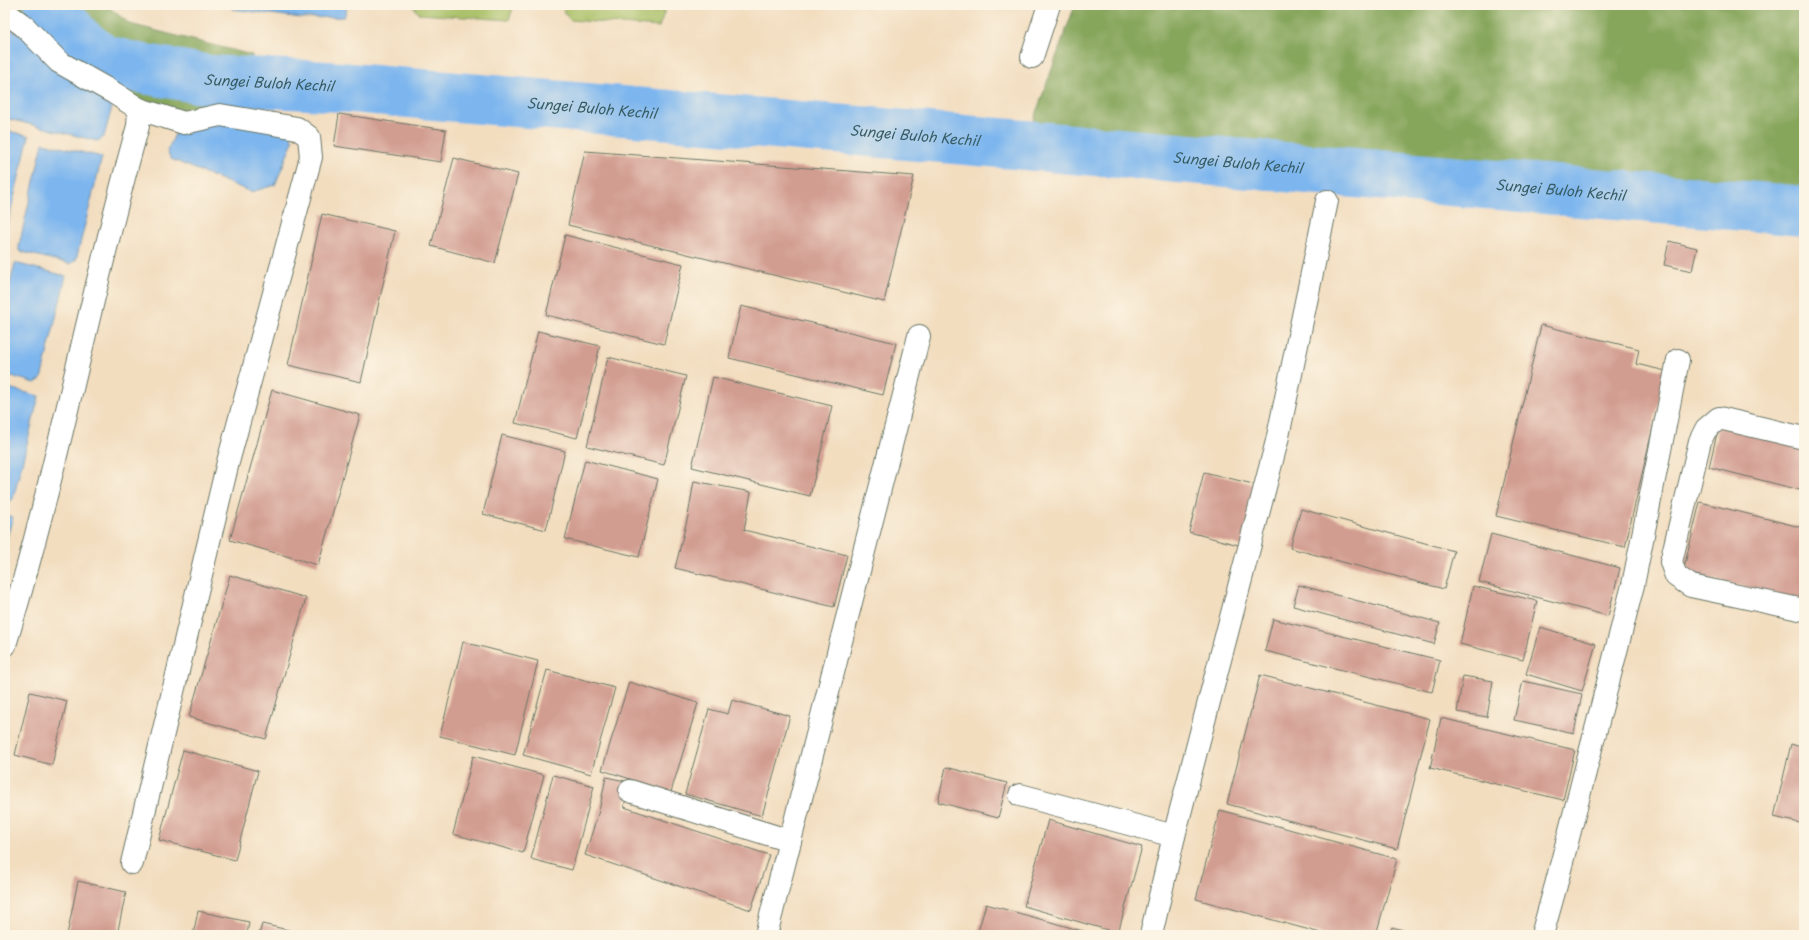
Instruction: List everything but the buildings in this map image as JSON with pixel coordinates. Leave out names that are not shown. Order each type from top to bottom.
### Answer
[{"type":"lane","points":[[1032,57],[1049,5]]},
{"type":"lane","points":[[5,12],[24,26],[60,62],[139,109],[184,123],[220,115],[296,128],[309,136],[311,157],[228,462],[132,863]]},
{"type":"lane","points":[[5,645],[24,583],[102,259],[138,126],[139,109]]},
{"type":"lane","points":[[1151,935],[1174,836],[1277,441],[1327,201]]},
{"type":"lane","points":[[766,935],[919,336]]},
{"type":"lane","points":[[1542,935],[1633,585],[1678,360]]},
{"type":"lane","points":[[1804,438],[1719,418],[1706,429],[1700,441],[1672,562],[1676,576],[1691,586],[1804,610]]},
{"type":"lane","points":[[630,791],[790,841]]},
{"type":"lane","points":[[1020,796],[1174,836]]},
{"type":"green space","points":[[8,5],[106,5],[130,24],[252,55],[248,98],[229,106],[189,114],[150,107],[77,67]]},
{"type":"green space","points":[[412,5],[514,5],[509,20],[419,14]]},
{"type":"green space","points":[[565,5],[667,5],[659,27],[570,20],[563,11]]},
{"type":"green space","points":[[1075,5],[1804,5],[1804,192],[1032,124]]},
{"type":"water","points":[[232,5],[348,5],[344,17],[301,18],[232,9]]},
{"type":"water","points":[[5,25],[115,95],[104,137],[97,141],[5,118]]},
{"type":"water","points":[[221,120],[289,132],[293,141],[275,185],[251,192],[171,159],[167,151],[177,130]]},
{"type":"water","points":[[5,130],[29,136],[5,234]]},
{"type":"water","points":[[43,143],[102,157],[76,260],[70,264],[19,251],[19,245]]},
{"type":"water","points":[[15,263],[66,276],[41,379],[35,383],[5,374],[5,303]]},
{"type":"water","points":[[5,387],[39,396],[13,499],[8,503],[5,502]]},
{"type":"water","points":[[5,515],[13,517],[5,544]]},
{"type":"waterway","name":"Sungei Buloh Kechil","points":[[49,5],[79,41],[102,59],[133,67],[209,80],[327,86],[1804,211]]}]
